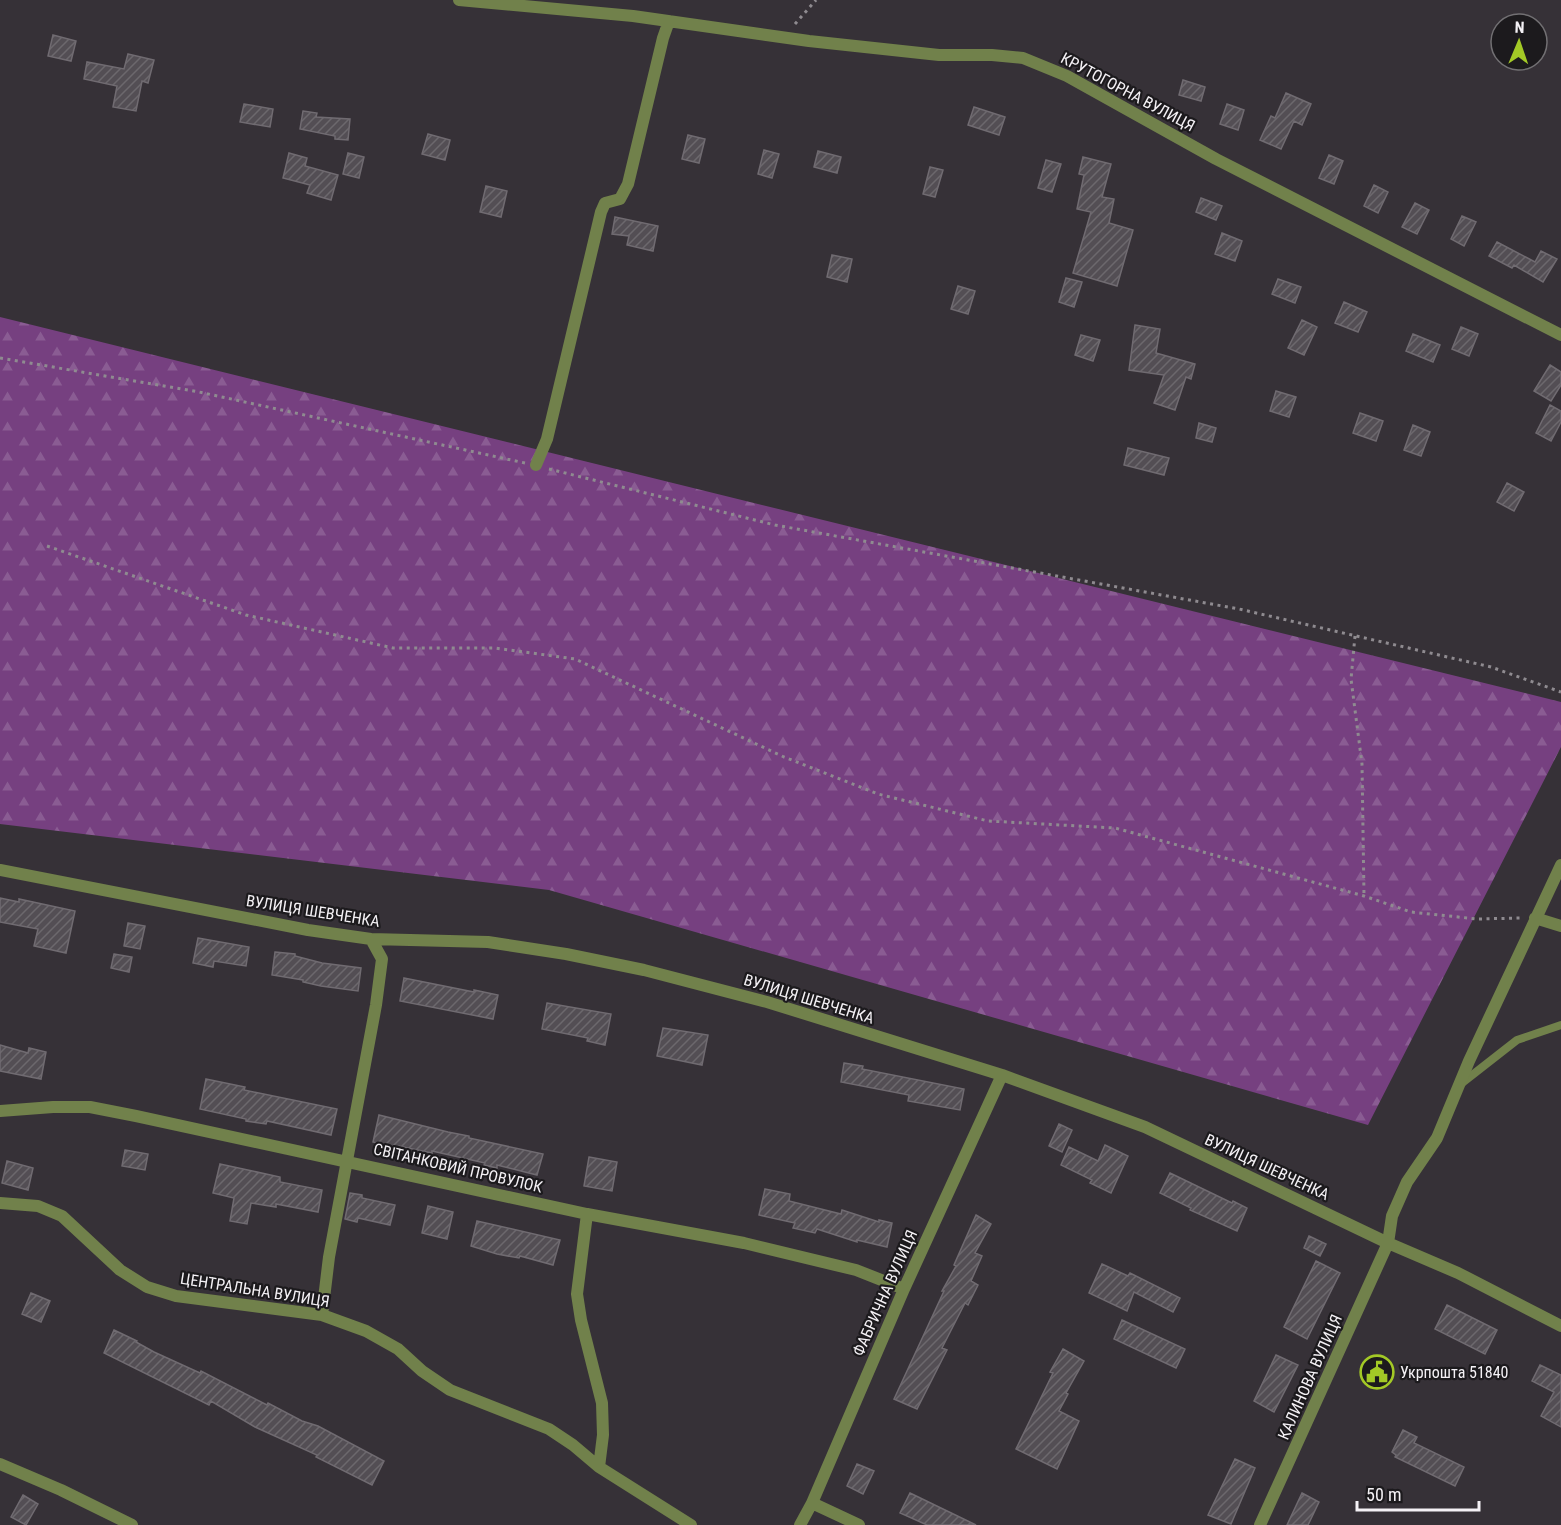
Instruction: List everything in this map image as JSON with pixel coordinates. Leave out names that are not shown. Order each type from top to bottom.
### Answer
[{"type":"street","name":"КРУТОГОРНА ВУЛИЦЯ","points":[[459,0],[669,21],[939,55],[992,55],[1023,58],[1067,76],[1216,159],[1561,335]]},
{"type":"street","points":[[536,465],[547,438],[602,212],[605,203],[620,198],[628,184],[669,21]]},
{"type":"street","points":[[1561,865],[1535,918],[1561,926]]},
{"type":"street","name":"ВУЛИЦЯ ШЕВЧЕНКА","points":[[0,870],[308,930],[371,939],[488,942],[566,954],[644,970],[767,1002],[1002,1075],[1145,1127],[1458,1273],[1561,1326]]},
{"type":"street","name":"КАЛИНОВА ВУЛИЦЯ","points":[[1260,1525],[1388,1242],[1392,1216],[1407,1182],[1437,1138],[1458,1086],[1535,918]]},
{"type":"street","points":[[322,1315],[329,1257],[376,1005],[382,959],[371,939]]},
{"type":"street","name":"ФАБРИЧНА ВУЛИЦЯ","points":[[800,1525],[812,1503],[904,1289],[1002,1075]]},
{"type":"street","name":"СВІТАНКОВИЙ ПРОВУЛОК","points":[[0,1111],[90,1107],[347,1160],[587,1214],[744,1243],[856,1270],[904,1289]]},
{"type":"street","name":"ЦЕНТРАЛЬНА ВУЛИЦЯ","points":[[0,1203],[38,1206],[62,1216],[120,1270],[147,1287],[176,1296],[322,1315],[374,1336],[398,1349],[422,1371],[450,1390],[549,1429],[599,1467],[691,1525]]},
{"type":"street","points":[[587,1214],[577,1294],[581,1320],[602,1403],[603,1435],[599,1467]]},
{"type":"street","points":[[0,1464],[61,1490],[132,1525]]},
{"type":"street","points":[[812,1503],[859,1525]]},
{"type":"lane","points":[[1458,1086],[1517,1040],[1561,1025]]},
{"type":"path","points":[[784,37],[816,0]]},
{"type":"path","points":[[0,358],[199,392],[536,465],[775,525],[1239,609],[1491,667],[1561,692]]},
{"type":"path","points":[[47,546],[246,615],[393,648],[495,648],[575,659],[784,757],[878,794],[988,821],[1115,828],[1364,896],[1411,912],[1477,919],[1535,918]]},
{"type":"path","points":[[1355,636],[1351,679],[1362,764],[1364,896]]},
{"type":"green space","points":[[0,317],[1561,702],[1561,747],[1368,1125],[549,890],[0,824]]},
{"type":"building","points":[[53,35],[76,41],[71,61],[48,56]]},
{"type":"building","points":[[128,54],[154,60],[148,83],[142,81],[136,111],[113,107],[117,86],[84,79],[87,62],[124,69]]},
{"type":"building","points":[[1183,80],[1205,87],[1201,101],[1179,95]]},
{"type":"building","points":[[1286,93],[1311,104],[1302,125],[1294,121],[1281,149],[1260,140],[1271,116],[1275,118]]},
{"type":"building","points":[[244,104],[273,109],[270,127],[240,122]]},
{"type":"building","points":[[1227,104],[1244,110],[1238,130],[1220,124]]},
{"type":"building","points":[[974,107],[1005,117],[999,135],[968,125]]},
{"type":"building","points":[[303,111],[317,113],[316,117],[350,119],[348,140],[335,139],[335,136],[300,129]]},
{"type":"building","points":[[428,134],[450,140],[445,160],[422,154]]},
{"type":"building","points":[[688,135],[705,139],[699,163],[682,159]]},
{"type":"building","points":[[764,150],[779,154],[772,178],[758,174]]},
{"type":"building","points":[[818,151],[841,157],[837,173],[814,167]]},
{"type":"building","points":[[289,153],[307,158],[305,166],[338,175],[331,200],[307,193],[310,185],[283,178]]},
{"type":"building","points":[[348,153],[364,157],[359,178],[343,174]]},
{"type":"building","points":[[1329,155],[1343,161],[1334,184],[1319,178]]},
{"type":"building","points":[[1083,157],[1111,164],[1102,197],[1114,199],[1109,223],[1133,230],[1117,286],[1073,273],[1091,212],[1077,209],[1084,175],[1079,174]]},
{"type":"building","points":[[1046,160],[1061,164],[1052,192],[1038,188]]},
{"type":"building","points":[[930,167],[943,170],[935,197],[923,194]]},
{"type":"building","points":[[1374,185],[1388,192],[1378,213],[1364,206]]},
{"type":"building","points":[[486,186],[507,191],[501,217],[480,212]]},
{"type":"building","points":[[1201,198],[1222,206],[1216,220],[1196,212]]},
{"type":"building","points":[[1415,203],[1429,210],[1417,234],[1402,227]]},
{"type":"building","points":[[1462,216],[1476,222],[1464,246],[1451,239]]},
{"type":"building","points":[[615,217],[658,226],[653,251],[627,245],[629,236],[612,234]]},
{"type":"building","points":[[1222,233],[1242,241],[1235,261],[1215,254]]},
{"type":"building","points":[[1497,242],[1535,262],[1541,251],[1557,259],[1543,282],[1514,265],[1512,268],[1489,256]]},
{"type":"building","points":[[832,255],[852,259],[847,282],[827,277]]},
{"type":"building","points":[[1066,278],[1082,282],[1074,307],[1059,302]]},
{"type":"building","points":[[1278,279],[1301,287],[1295,303],[1272,294]]},
{"type":"building","points":[[958,286],[975,291],[968,314],[951,309]]},
{"type":"building","points":[[1344,302],[1367,312],[1358,332],[1335,323]]},
{"type":"building","points":[[1302,320],[1317,327],[1304,355],[1288,348]]},
{"type":"building","points":[[1135,325],[1160,329],[1156,353],[1195,364],[1191,379],[1186,377],[1175,410],[1154,403],[1164,375],[1129,370]]},
{"type":"building","points":[[1461,327],[1478,334],[1469,356],[1452,349]]},
{"type":"building","points":[[1413,334],[1440,345],[1433,362],[1406,351]]},
{"type":"building","points":[[1081,335],[1100,340],[1093,361],[1075,355]]},
{"type":"building","points":[[1550,365],[1561,372],[1561,385],[1551,401],[1534,391]]},
{"type":"building","points":[[1276,391],[1296,397],[1289,417],[1270,411]]},
{"type":"building","points":[[1550,405],[1561,411],[1561,422],[1551,441],[1536,433]]},
{"type":"building","points":[[1360,413],[1383,421],[1376,441],[1353,433]]},
{"type":"building","points":[[1199,423],[1216,428],[1212,442],[1196,438]]},
{"type":"building","points":[[1413,425],[1430,432],[1421,456],[1404,450]]},
{"type":"building","points":[[1128,448],[1169,458],[1164,475],[1124,465]]},
{"type":"building","points":[[1507,483],[1524,492],[1514,511],[1497,502]]},
{"type":"building","points":[[0,898],[19,902],[19,899],[75,911],[66,953],[34,946],[38,929],[0,922]]},
{"type":"building","points":[[128,923],[145,926],[140,949],[124,946]]},
{"type":"building","points":[[198,938],[249,947],[246,966],[214,961],[213,967],[193,963]]},
{"type":"building","points":[[275,952],[295,954],[295,956],[322,963],[361,968],[358,991],[321,986],[303,982],[303,980],[272,975]]},
{"type":"building","points":[[114,954],[132,957],[129,972],[111,968]]},
{"type":"building","points":[[404,978],[498,995],[493,1019],[400,1001]]},
{"type":"building","points":[[547,1003],[611,1014],[605,1045],[587,1041],[588,1038],[542,1029]]},
{"type":"building","points":[[663,1028],[708,1035],[702,1065],[657,1056]]},
{"type":"building","points":[[0,1045],[28,1053],[29,1048],[46,1052],[41,1079],[0,1071]]},
{"type":"building","points":[[844,1063],[863,1066],[862,1069],[964,1089],[960,1110],[908,1101],[909,1095],[841,1082]]},
{"type":"building","points":[[206,1079],[245,1087],[244,1090],[337,1109],[331,1135],[267,1121],[266,1124],[246,1121],[246,1119],[200,1109]]},
{"type":"building","points":[[379,1115],[543,1154],[537,1175],[497,1165],[497,1168],[484,1165],[485,1163],[432,1151],[432,1153],[399,1146],[398,1149],[373,1142]]},
{"type":"building","points":[[1059,1124],[1072,1130],[1062,1152],[1049,1146]]},
{"type":"building","points":[[1105,1145],[1128,1156],[1111,1193],[1090,1183],[1092,1180],[1061,1165],[1069,1147],[1098,1161]]},
{"type":"building","points":[[125,1150],[148,1154],[145,1170],[122,1166]]},
{"type":"building","points":[[589,1157],[617,1162],[612,1191],[584,1186]]},
{"type":"building","points":[[7,1161],[33,1168],[28,1190],[2,1183]]},
{"type":"building","points":[[220,1164],[280,1177],[280,1182],[322,1190],[318,1212],[276,1204],[276,1207],[251,1203],[247,1224],[230,1221],[234,1198],[213,1193]]},
{"type":"building","points":[[1170,1173],[1247,1208],[1237,1231],[1190,1210],[1191,1208],[1160,1193]]},
{"type":"building","points":[[765,1189],[790,1194],[789,1201],[841,1214],[842,1210],[879,1222],[879,1220],[892,1223],[887,1247],[857,1240],[857,1242],[817,1229],[815,1233],[793,1228],[795,1223],[759,1215]]},
{"type":"building","points":[[350,1193],[395,1205],[390,1225],[358,1218],[357,1222],[345,1219]]},
{"type":"building","points":[[428,1206],[453,1212],[447,1239],[422,1233]]},
{"type":"building","points":[[976,1215],[991,1224],[975,1253],[982,1256],[971,1281],[978,1285],[968,1305],[965,1303],[942,1348],[947,1350],[917,1409],[894,1399],[944,1291],[942,1291],[956,1266],[954,1265]]},
{"type":"building","points":[[477,1221],[560,1240],[553,1265],[520,1256],[519,1258],[497,1254],[471,1246]]},
{"type":"building","points":[[1309,1236],[1326,1244],[1320,1256],[1304,1248]]},
{"type":"building","points":[[1316,1261],[1340,1273],[1307,1339],[1284,1327]]},
{"type":"building","points":[[1102,1264],[1128,1276],[1130,1273],[1180,1298],[1173,1312],[1134,1292],[1127,1311],[1089,1293]]},
{"type":"building","points":[[31,1293],[50,1301],[41,1322],[22,1314]]},
{"type":"building","points":[[1447,1305],[1497,1330],[1485,1354],[1435,1329]]},
{"type":"building","points":[[1122,1320],[1185,1349],[1176,1368],[1114,1339]]},
{"type":"building","points":[[114,1330],[154,1352],[200,1373],[201,1371],[302,1421],[318,1426],[384,1461],[372,1485],[316,1457],[317,1455],[255,1427],[211,1401],[209,1405],[104,1353]]},
{"type":"building","points":[[1063,1349],[1084,1361],[1059,1411],[1079,1421],[1057,1469],[1016,1449],[1053,1373],[1050,1372]]},
{"type":"building","points":[[1276,1355],[1298,1365],[1274,1412],[1254,1401]]},
{"type":"building","points":[[1374,1357],[1390,1365],[1380,1387],[1363,1379]]},
{"type":"building","points":[[1540,1365],[1561,1375],[1561,1427],[1541,1416],[1554,1392],[1532,1381]]},
{"type":"building","points":[[1403,1430],[1417,1437],[1414,1443],[1464,1467],[1455,1486],[1395,1457],[1396,1455],[1392,1452]]},
{"type":"building","points":[[1235,1459],[1255,1468],[1231,1524],[1208,1515]]},
{"type":"building","points":[[857,1464],[874,1471],[863,1494],[847,1486]]},
{"type":"building","points":[[910,1493],[976,1525],[927,1525],[900,1513]]},
{"type":"building","points":[[1302,1493],[1319,1502],[1308,1525],[1287,1525]]},
{"type":"building","points":[[23,1495],[38,1504],[26,1525],[11,1517]]},
{"type":"place","name":"Укрпошта 51840","points":[[1377,1372]]}]
